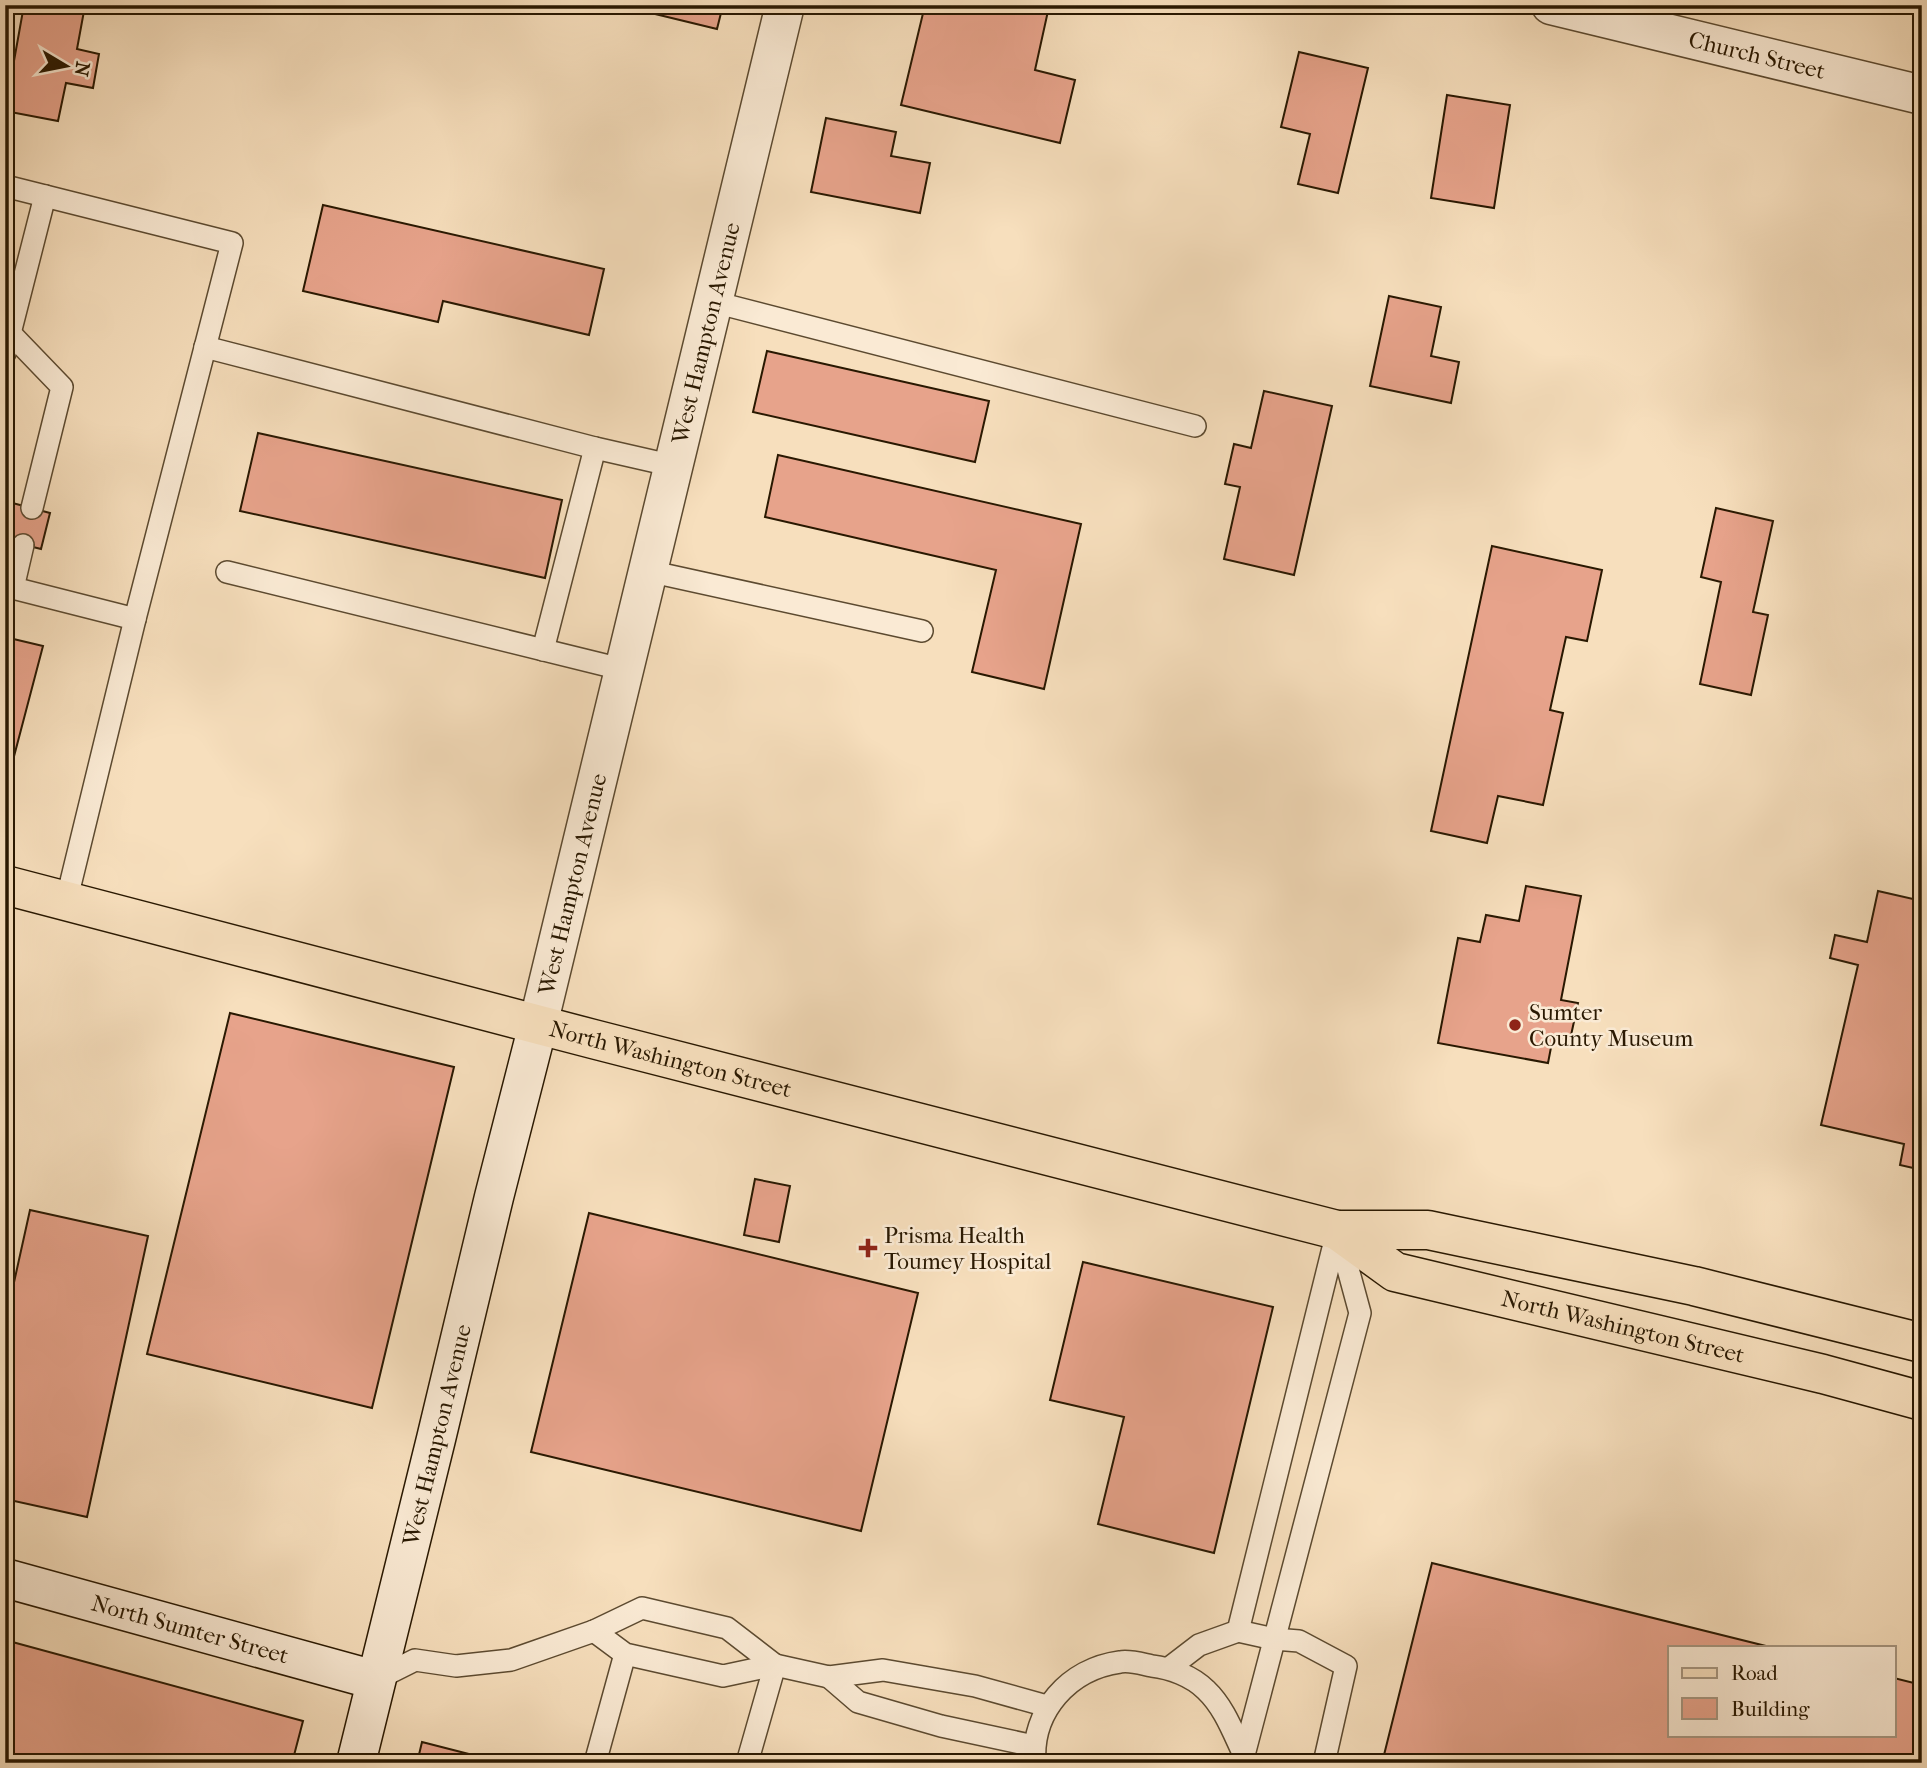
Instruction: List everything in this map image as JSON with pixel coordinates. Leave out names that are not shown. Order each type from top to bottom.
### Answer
[{"type":"main road","name":"North Washington Street","points":[[5,886],[1337,1230],[1428,1230],[1694,1286],[1922,1343]]},
{"type":"main road","name":"North Washington Street","points":[[1337,1230],[1395,1272],[1823,1374],[1922,1401]]},
{"type":"street","name":"West Hampton Avenue","points":[[356,1763],[625,670],[785,5]]},
{"type":"street","name":"Church Street","points":[[1551,5],[1922,95]]},
{"type":"street","name":"North Sumter Street","points":[[5,1578],[375,1680]]},
{"type":"lane","points":[[5,186],[232,243],[135,619],[66,902]]},
{"type":"lane","points":[[32,508],[62,387],[8,343],[45,196]]},
{"type":"lane","points":[[713,302],[1195,426]]},
{"type":"lane","points":[[205,347],[674,466]]},
{"type":"lane","points":[[543,650],[595,448]]},
{"type":"lane","points":[[23,545],[9,587],[135,619]]},
{"type":"lane","points":[[648,571],[922,631]]},
{"type":"lane","points":[[227,572],[625,670]]},
{"type":"lane","points":[[1238,1631],[1337,1230]]},
{"type":"lane","points":[[1243,1759],[1360,1313],[1337,1230]]},
{"type":"lane","points":[[375,1680],[415,1660],[456,1666],[511,1660],[594,1631],[642,1608],[727,1628],[775,1665]]},
{"type":"lane","points":[[594,1631],[625,1654],[723,1676],[775,1665],[829,1677],[883,1670],[975,1686],[1047,1706]]},
{"type":"lane","points":[[1169,1668],[1199,1645],[1238,1631],[1299,1641],[1346,1666],[1324,1763]]},
{"type":"lane","points":[[595,1763],[625,1654]]},
{"type":"lane","points":[[829,1677],[859,1702],[1034,1755],[1038,1725],[1047,1706],[1057,1693],[1086,1672],[1121,1661],[1169,1668],[1205,1689],[1226,1717],[1243,1759]]},
{"type":"lane","points":[[747,1763],[775,1665]]},
{"type":"building","points":[[24,5],[52,5],[84,11],[77,49],[99,54],[93,88],[66,83],[58,121],[5,111]]},
{"type":"building","points":[[618,5],[723,5],[717,29]]},
{"type":"building","points":[[925,5],[1023,5],[1048,11],[1035,70],[1075,80],[1060,143],[901,105]]},
{"type":"building","points":[[1299,52],[1368,68],[1338,193],[1298,184],[1310,134],[1281,127]]},
{"type":"building","points":[[1447,95],[1510,105],[1494,208],[1431,198]]},
{"type":"building","points":[[826,118],[896,132],[891,156],[930,163],[920,213],[811,192]]},
{"type":"building","points":[[323,205],[604,269],[589,335],[443,301],[438,322],[303,291]]},
{"type":"building","points":[[1389,296],[1441,307],[1431,356],[1459,362],[1451,403],[1370,386]]},
{"type":"building","points":[[767,351],[989,401],[975,462],[753,412]]},
{"type":"building","points":[[1264,391],[1332,406],[1294,575],[1224,559],[1240,487],[1225,484],[1234,444],[1251,448]]},
{"type":"building","points":[[258,433],[562,500],[545,578],[240,511]]},
{"type":"building","points":[[778,455],[1081,524],[1044,689],[972,672],[996,570],[765,517]]},
{"type":"building","points":[[5,501],[50,513],[41,549],[5,540]]},
{"type":"building","points":[[1716,508],[1773,521],[1753,612],[1768,615],[1751,695],[1700,684],[1721,582],[1701,577]]},
{"type":"building","points":[[1492,546],[1602,570],[1587,641],[1566,637],[1550,710],[1563,713],[1543,805],[1498,796],[1487,843],[1431,831]]},
{"type":"building","points":[[5,637],[43,646],[12,764],[5,762]]},
{"type":"building","points":[[1526,886],[1581,896],[1561,1000],[1578,1003],[1570,1040],[1553,1037],[1548,1063],[1438,1043],[1458,938],[1480,942],[1486,915],[1519,921]]},
{"type":"building","points":[[1878,891],[1922,901],[1922,1170],[1900,1165],[1904,1144],[1821,1125],[1858,965],[1830,958],[1835,935],[1867,942]]},
{"type":"building","points":[[230,1013],[454,1067],[372,1408],[147,1354]]},
{"type":"building","points":[[755,1179],[790,1186],[779,1242],[744,1235]]},
{"type":"building","points":[[30,1210],[148,1236],[87,1517],[5,1499],[5,1323]]},
{"type":"building","points":[[589,1213],[918,1293],[861,1531],[531,1452]]},
{"type":"building","points":[[1083,1262],[1273,1307],[1214,1553],[1098,1524],[1124,1417],[1050,1400]]},
{"type":"building","points":[[1432,1563],[1766,1646],[1668,1646],[1668,1736],[1896,1736],[1896,1678],[1922,1685],[1922,1763],[1382,1763]]},
{"type":"building","points":[[5,1640],[303,1721],[292,1763],[5,1763]]},
{"type":"building","points":[[422,1742],[504,1763],[417,1763]]},
{"type":"place","name":"Sumter County Museum","points":[[1515,1025]]},
{"type":"place","name":"Prisma Health Toumey Hospital","points":[[868,1248]]}]
